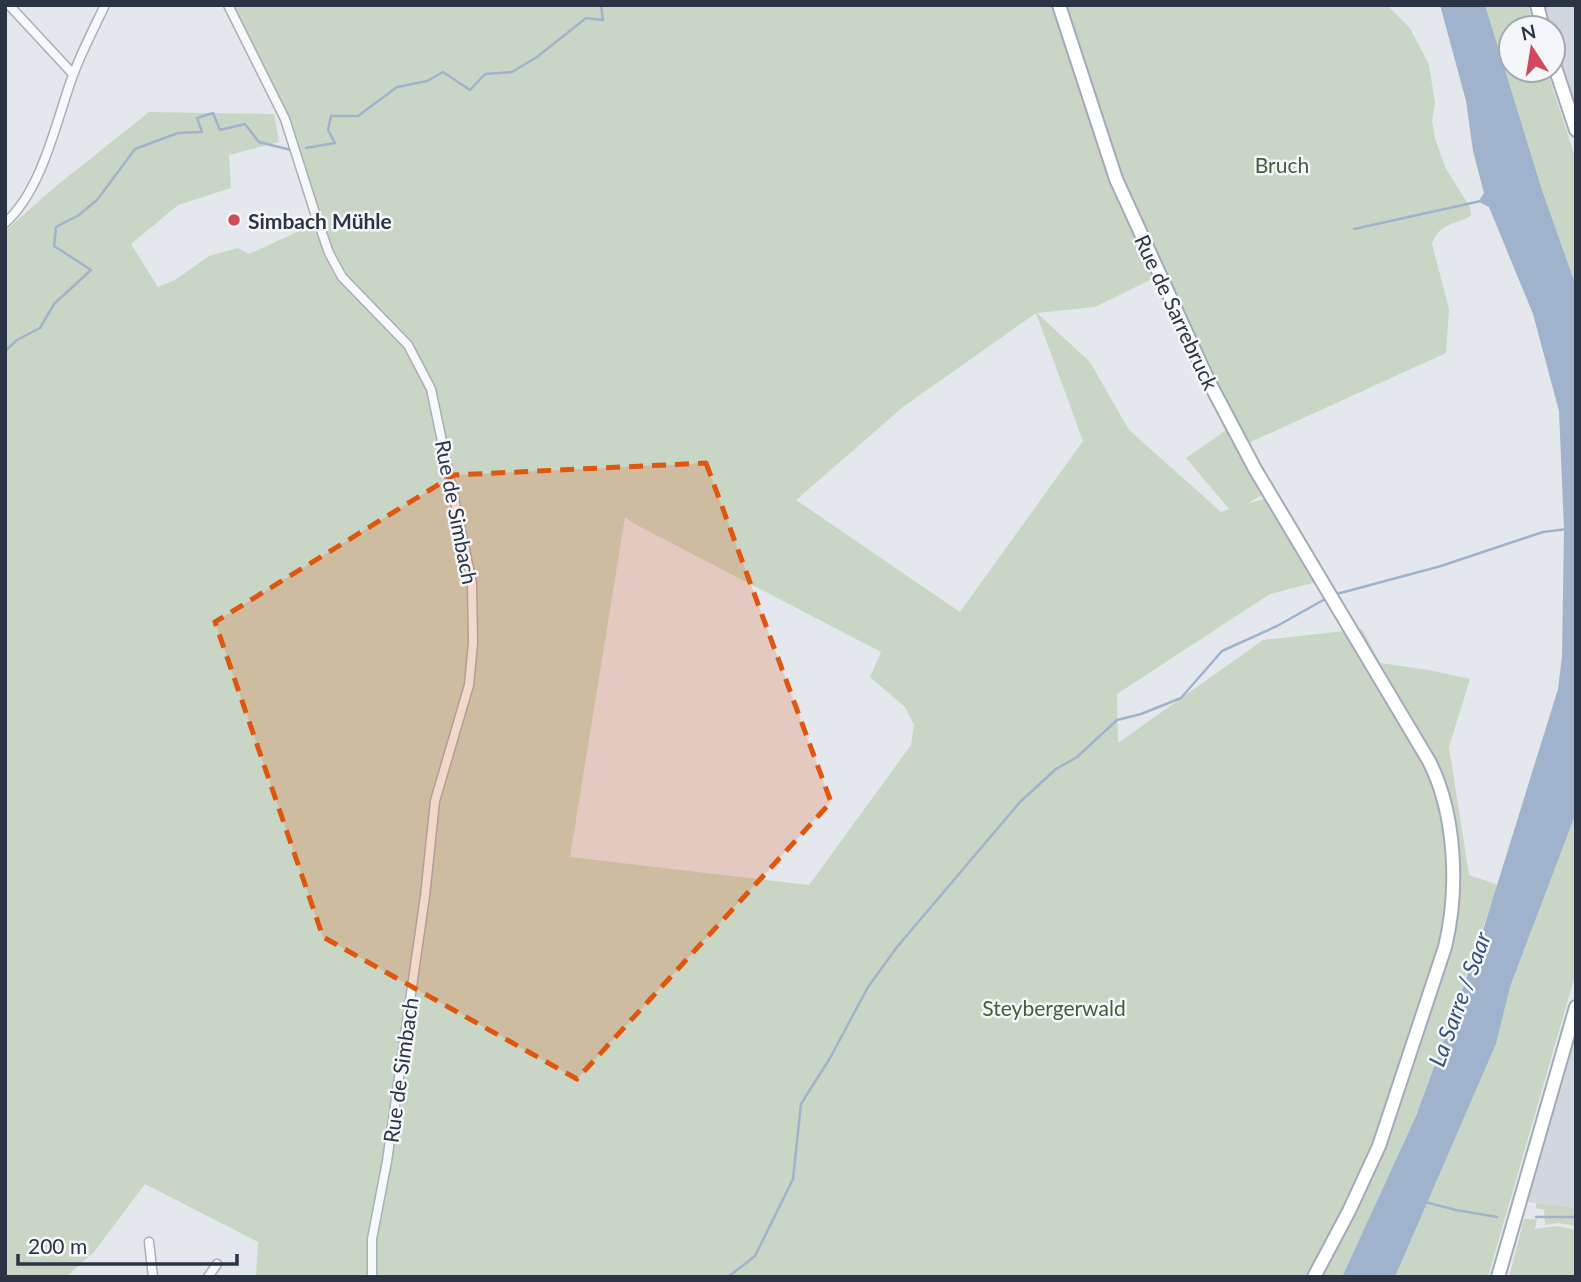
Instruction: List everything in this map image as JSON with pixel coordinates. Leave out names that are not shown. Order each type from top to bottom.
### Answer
[{"type":"main road","name":"Rue de Sarrebruck","points":[[1059,5],[1116,179],[1208,380],[1242,446],[1422,750],[1438,781],[1444,801],[1451,855],[1453,905],[1446,947],[1390,1117],[1365,1177],[1314,1277]]},
{"type":"main road","points":[[1561,84],[1576,130]]},
{"type":"main road","points":[[1498,1277],[1576,1007]]},
{"type":"street","points":[[9,5],[74,74]]},
{"type":"street","points":[[5,223],[12,217],[35,181],[49,150],[74,74],[105,5]]},
{"type":"street","name":"Rue de Simbach","points":[[228,5],[285,119],[335,265],[342,277],[408,345],[431,389],[472,583],[473,643],[469,685],[435,802],[425,896],[387,1161],[372,1239],[372,1277]]},
{"type":"street","points":[[149,1242],[153,1277]]},
{"type":"street","points":[[208,1277],[217,1264]]},
{"type":"highlighted area","points":[[706,463],[831,802],[577,1079],[323,937],[215,622],[454,475]]},
{"type":"shaded area","points":[[1544,5],[1576,5],[1576,107],[1567,80],[1567,14],[1547,14]]},
{"type":"shaded area","points":[[1576,1032],[1576,1208],[1528,1202],[1569,1056]]},
{"type":"green space","name":"Steybergerwald","points":[[234,5],[1054,5],[1112,181],[1154,278],[1095,307],[1037,313],[1090,362],[1129,430],[1221,512],[1229,509],[1186,458],[1229,428],[1268,491],[1247,504],[1267,498],[1317,582],[1270,594],[1117,694],[1118,743],[1263,640],[1362,629],[1380,663],[1470,679],[1449,747],[1469,875],[1498,885],[1416,1116],[1342,1277],[256,1277],[258,1242],[145,1184],[94,1252],[66,1277],[5,1277],[5,231],[149,112],[274,114],[279,142],[229,155],[231,188],[178,205],[131,244],[158,287],[175,280],[209,256],[238,248],[249,254],[319,222],[297,156]],"holes":[[[1036,313],[1083,441],[960,612],[796,500],[903,407]],[[625,517],[881,652],[870,677],[905,707],[914,725],[911,745],[809,885],[570,857]]]},
{"type":"green space","name":"Bruch","points":[[1064,5],[1387,5],[1410,28],[1429,65],[1435,103],[1432,121],[1435,139],[1446,169],[1470,207],[1471,216],[1443,228],[1432,244],[1449,309],[1446,353],[1244,445],[1120,179]]},
{"type":"green space","points":[[1485,5],[1528,5],[1530,14],[1497,14],[1497,44]]},
{"type":"green space","points":[[1509,84],[1552,84],[1576,160],[1576,286],[1542,190]]},
{"type":"green space","points":[[1576,813],[1576,972],[1488,1277],[1395,1277],[1496,1044],[1510,987]]},
{"type":"green space","points":[[1536,1203],[1576,1208],[1576,1226],[1558,1223],[1545,1225],[1544,1210],[1536,1208]]},
{"type":"green space","points":[[1524,1219],[1537,1219],[1535,1229],[1557,1226],[1576,1230],[1576,1277],[1509,1277]]},
{"type":"water","name":"La Sarre / Saar","points":[[1440,5],[1485,5],[1497,44],[1497,84],[1509,84],[1542,190],[1576,286],[1576,813],[1510,987],[1496,1044],[1395,1277],[1342,1277],[1416,1116],[1479,943],[1558,689],[1562,656],[1564,529],[1559,411],[1533,314],[1489,207],[1481,203],[1480,199],[1484,193],[1473,151],[1466,101]]},
{"type":"waterway","points":[[306,148],[335,143],[328,130],[331,116],[358,116],[397,87],[427,81],[443,72],[470,90],[485,74],[512,72],[537,57],[586,18],[603,20],[601,5]]},
{"type":"waterway","points":[[5,351],[17,340],[40,328],[54,304],[91,270],[54,246],[56,227],[79,215],[97,200],[135,149],[178,133],[202,132],[197,118],[213,113],[220,130],[245,124],[259,142],[291,150]]},
{"type":"waterway","points":[[1354,229],[1481,201]]},
{"type":"waterway","points":[[1333,595],[1441,566],[1543,532],[1567,529]]},
{"type":"waterway","points":[[728,1277],[755,1256],[793,1179],[801,1104],[830,1058],[868,987],[897,947],[1020,802],[1056,769],[1077,757],[1117,720],[1141,714],[1181,698],[1222,651],[1277,626],[1327,598]]},
{"type":"waterway","points":[[1425,1202],[1497,1217]]},
{"type":"waterway","points":[[1536,1217],[1576,1217]]},
{"type":"place","name":"Simbach Mühle","points":[[234,220]]}]
